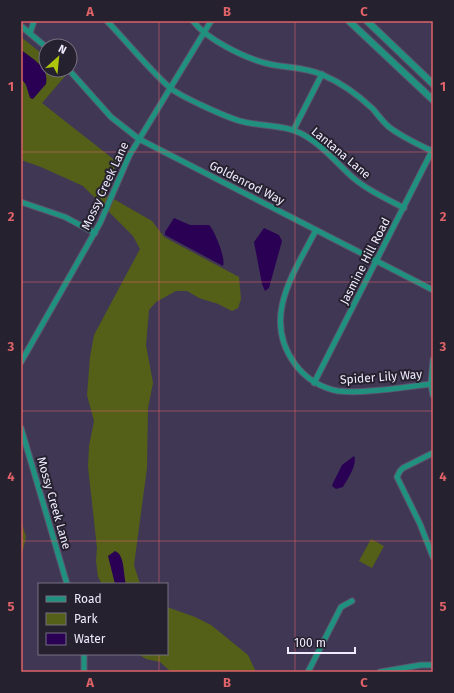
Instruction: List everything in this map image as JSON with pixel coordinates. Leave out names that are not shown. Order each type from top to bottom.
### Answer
[{"type":"street","points":[[30,33],[34,21]]},
{"type":"street","name":"Lantana Lane","points":[[107,21],[155,74],[170,88],[226,117],[240,122],[294,130],[316,142],[351,176],[363,185],[404,208]]},
{"type":"street","points":[[193,21],[204,32],[251,58],[271,64],[302,68],[322,74],[352,91],[388,127],[407,139],[432,150]]},
{"type":"street","name":"Mossy Creek Lane","points":[[21,362],[95,233],[125,165],[139,139],[211,21]]},
{"type":"street","points":[[349,21],[433,100]]},
{"type":"street","points":[[367,21],[433,84]]},
{"type":"street","points":[[21,26],[38,40]]},
{"type":"street","points":[[294,130],[322,74]]},
{"type":"street","name":"Goldenrod Way","points":[[76,78],[111,117],[139,139],[433,290]]},
{"type":"street","name":"Jasmine Hill Road","points":[[314,383],[404,208],[432,150]]},
{"type":"street","points":[[21,202],[66,217],[95,233]]},
{"type":"street","name":"Spider Lily Way","points":[[316,230],[284,295],[280,324],[284,344],[291,360],[302,373],[314,383],[328,388],[345,391],[431,384]]},
{"type":"street","points":[[433,360],[431,384],[433,395]]},
{"type":"street","name":"Mossy Creek Lane","points":[[21,428],[67,583]]},
{"type":"street","points":[[433,453],[403,468],[398,477],[420,524],[433,557]]},
{"type":"street","points":[[308,672],[341,607],[352,601]]},
{"type":"street","points":[[84,655],[84,672]]},
{"type":"street","points":[[380,672],[422,665],[433,665]]},
{"type":"green space","points":[[21,37],[38,51],[38,78],[63,78],[42,103],[117,162],[105,194],[152,221],[164,237],[239,277],[241,299],[238,308],[232,311],[218,304],[199,298],[187,291],[176,291],[156,302],[149,310],[146,345],[153,383],[148,408],[147,468],[134,565],[140,583],[101,583],[98,577],[96,561],[97,548],[88,467],[89,446],[94,421],[87,395],[90,357],[94,335],[140,249],[133,236],[83,186],[41,167],[21,160]]},
{"type":"green space","points":[[21,520],[26,537],[21,558]]},
{"type":"green space","points":[[371,539],[384,546],[372,568],[359,561]]},
{"type":"green space","points":[[168,607],[195,617],[211,625],[248,655],[256,672],[171,672],[160,662],[146,659],[140,655],[168,655]]},
{"type":"water","points":[[21,50],[38,63],[38,78],[47,78],[46,84],[33,99],[30,98],[26,85],[21,78]]},
{"type":"water","points":[[174,218],[190,225],[209,225],[219,245],[224,262],[223,266],[165,235],[165,232]]},
{"type":"water","points":[[264,228],[279,235],[282,241],[269,288],[265,291],[262,284],[254,242]]},
{"type":"water","points":[[354,456],[355,463],[343,487],[336,489],[332,486],[342,465]]},
{"type":"water","points":[[115,551],[121,556],[126,583],[115,583],[108,556]]}]
